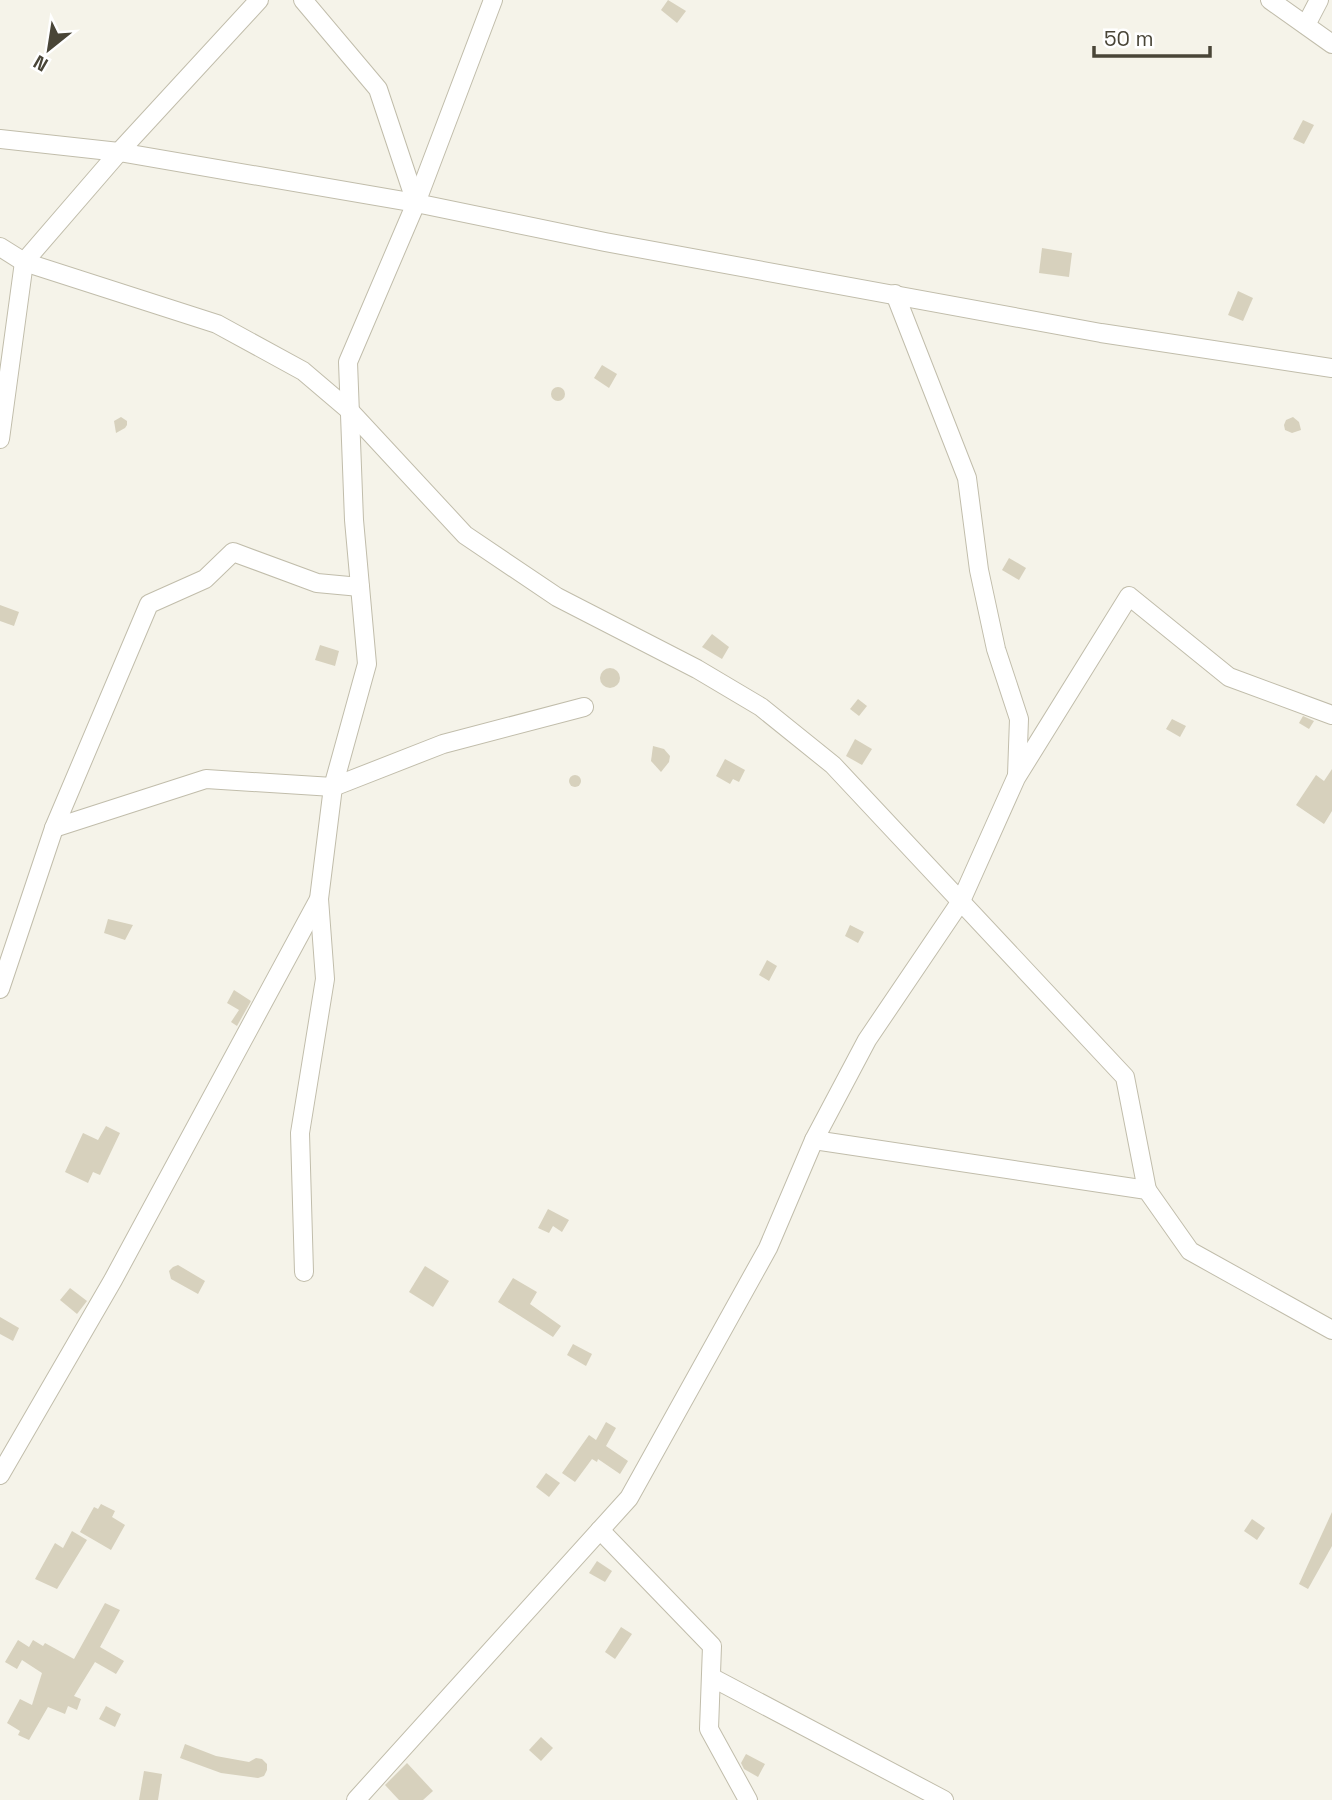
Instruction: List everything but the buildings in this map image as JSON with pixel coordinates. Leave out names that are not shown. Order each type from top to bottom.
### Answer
[{"type":"street","points":[[0,439],[24,262],[119,152],[259,0]]},
{"type":"street","points":[[303,0],[378,89],[416,203]]},
{"type":"street","points":[[304,1272],[300,1133],[325,979],[319,899],[333,787],[367,664],[354,520],[348,362],[416,203],[493,0]]},
{"type":"street","points":[[1270,0],[1332,44]]},
{"type":"street","points":[[1306,25],[1319,0]]},
{"type":"street","points":[[0,139],[119,152],[416,203],[605,242],[1101,333],[1332,368]]},
{"type":"street","points":[[0,247],[24,262],[217,324],[303,371],[350,411],[465,535],[557,597],[697,669],[761,707],[833,765],[1125,1077],[1147,1190],[1190,1251],[1332,1330]]},
{"type":"street","points":[[895,294],[967,478],[979,569],[996,649],[1019,719],[1016,778]]},
{"type":"street","points":[[0,989],[54,828],[149,604],[205,579],[233,552],[317,583],[360,587]]},
{"type":"street","points":[[356,1800],[629,1498],[768,1248],[814,1140],[867,1040],[961,901],[1016,778],[1129,596],[1229,677],[1332,715]]},
{"type":"street","points":[[54,828],[206,779],[333,787],[443,744],[584,707]]},
{"type":"street","points":[[0,1475],[120,1268],[319,899]]},
{"type":"street","points":[[814,1140],[1147,1190]]},
{"type":"street","points":[[600,1530],[712,1646],[709,1729],[748,1800]]},
{"type":"street","points":[[711,1677],[944,1800]]}]
